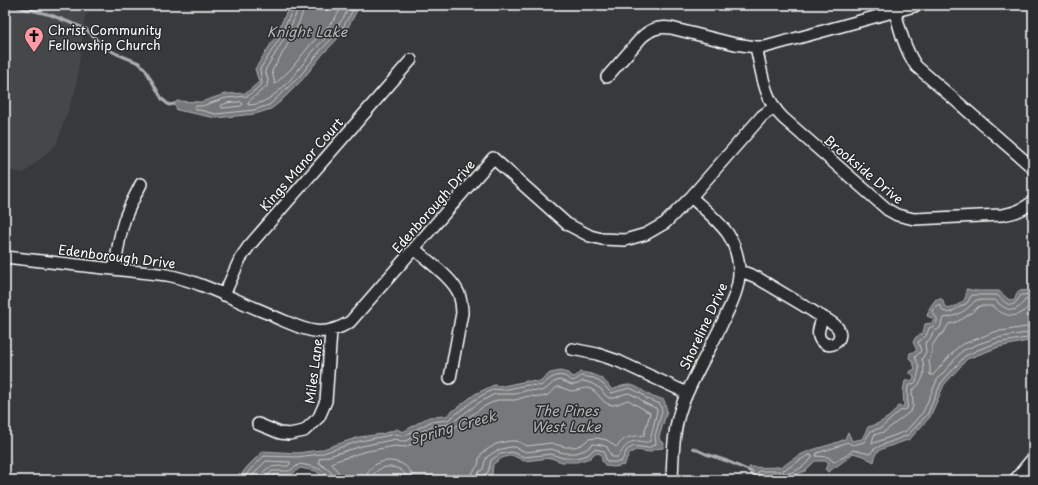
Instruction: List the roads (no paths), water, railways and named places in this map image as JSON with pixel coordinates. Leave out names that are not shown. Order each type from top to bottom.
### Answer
[{"type":"street","points":[[607,77],[642,37],[649,31],[662,26],[735,44],[765,47],[918,5]]},
{"type":"street","points":[[895,11],[903,41],[916,66],[1033,168]]},
{"type":"street","name":"Brookside Drive","points":[[756,47],[766,93],[773,108],[879,203],[897,215],[906,218],[924,219],[1002,215],[1019,211],[1033,201]]},
{"type":"street","name":"Kings Manor Court","points":[[224,295],[240,259],[249,246],[411,60]]},
{"type":"street","name":"Edenborough Drive","points":[[5,257],[153,272],[182,278],[306,329],[315,331],[331,331],[340,328],[354,318],[493,158],[567,224],[590,236],[602,239],[625,240],[646,234],[665,223],[691,197],[762,116],[773,108]]},
{"type":"street","points":[[115,268],[124,220],[141,184]]},
{"type":"street","name":"Shoreline Drive","points":[[672,480],[675,430],[678,418],[687,393],[731,304],[738,285],[739,273],[738,256],[728,234],[720,224],[691,197]]},
{"type":"street","points":[[415,249],[447,278],[459,294],[462,313],[450,378]]},
{"type":"street","points":[[739,273],[746,273],[756,277],[822,317]]},
{"type":"street","name":"Miles Lane","points":[[258,424],[280,433],[289,434],[304,431],[319,417],[326,401],[331,331]]},
{"type":"street","points":[[572,348],[618,361],[687,393]]},
{"type":"street","points":[[1015,480],[1033,458]]},
{"type":"water","name":"Knight Lake","points":[[289,5],[360,5],[347,29],[323,54],[302,80],[271,109],[255,114],[216,118],[177,110],[174,104],[177,101],[201,102],[225,94],[246,93],[259,82],[255,69],[274,39]]},
{"type":"water","points":[[966,289],[977,291],[999,291],[1008,299],[1014,301],[1018,291],[1033,290],[1033,340],[999,347],[967,359],[944,385],[930,417],[910,439],[882,449],[876,453],[874,462],[853,453],[828,472],[825,469],[829,463],[827,461],[815,461],[805,471],[793,476],[773,480],[760,480],[750,474],[749,467],[782,466],[806,452],[845,439],[848,432],[852,441],[862,439],[868,427],[885,420],[898,406],[904,407],[903,391],[905,381],[913,380],[914,376],[909,372],[915,369],[913,362],[909,358],[910,353],[917,351],[913,342],[916,337],[923,333],[925,324],[932,323],[934,319],[927,316],[930,307],[936,299],[942,299],[945,307],[949,309],[956,306],[966,297]]},
{"type":"water","name":"The Pines West Lake","points":[[561,371],[568,373],[572,377],[576,376],[580,372],[598,376],[609,385],[612,390],[626,385],[635,386],[655,398],[664,400],[667,411],[659,437],[660,441],[664,443],[663,448],[655,449],[649,452],[636,450],[630,453],[624,465],[614,467],[606,466],[602,461],[601,454],[595,453],[590,458],[577,462],[562,462],[551,458],[524,461],[512,455],[502,458],[493,464],[492,475],[482,480],[410,480],[387,476],[377,480],[327,480],[316,471],[300,468],[291,475],[274,475],[269,480],[240,480],[246,468],[262,451],[297,453],[320,450],[359,437],[382,434],[397,429],[403,432],[429,417],[446,416],[475,394],[494,385],[503,386],[527,381],[540,382],[550,373]]},
{"type":"waterway","points":[[11,5],[51,15],[86,29],[104,47],[139,63],[145,69],[162,99],[169,105],[174,104]]},
{"type":"waterway","name":"Spring Creek","points":[[693,448],[752,472]]},
{"type":"place","name":"Christ Community Fellowship Church","points":[[34,53]]}]
